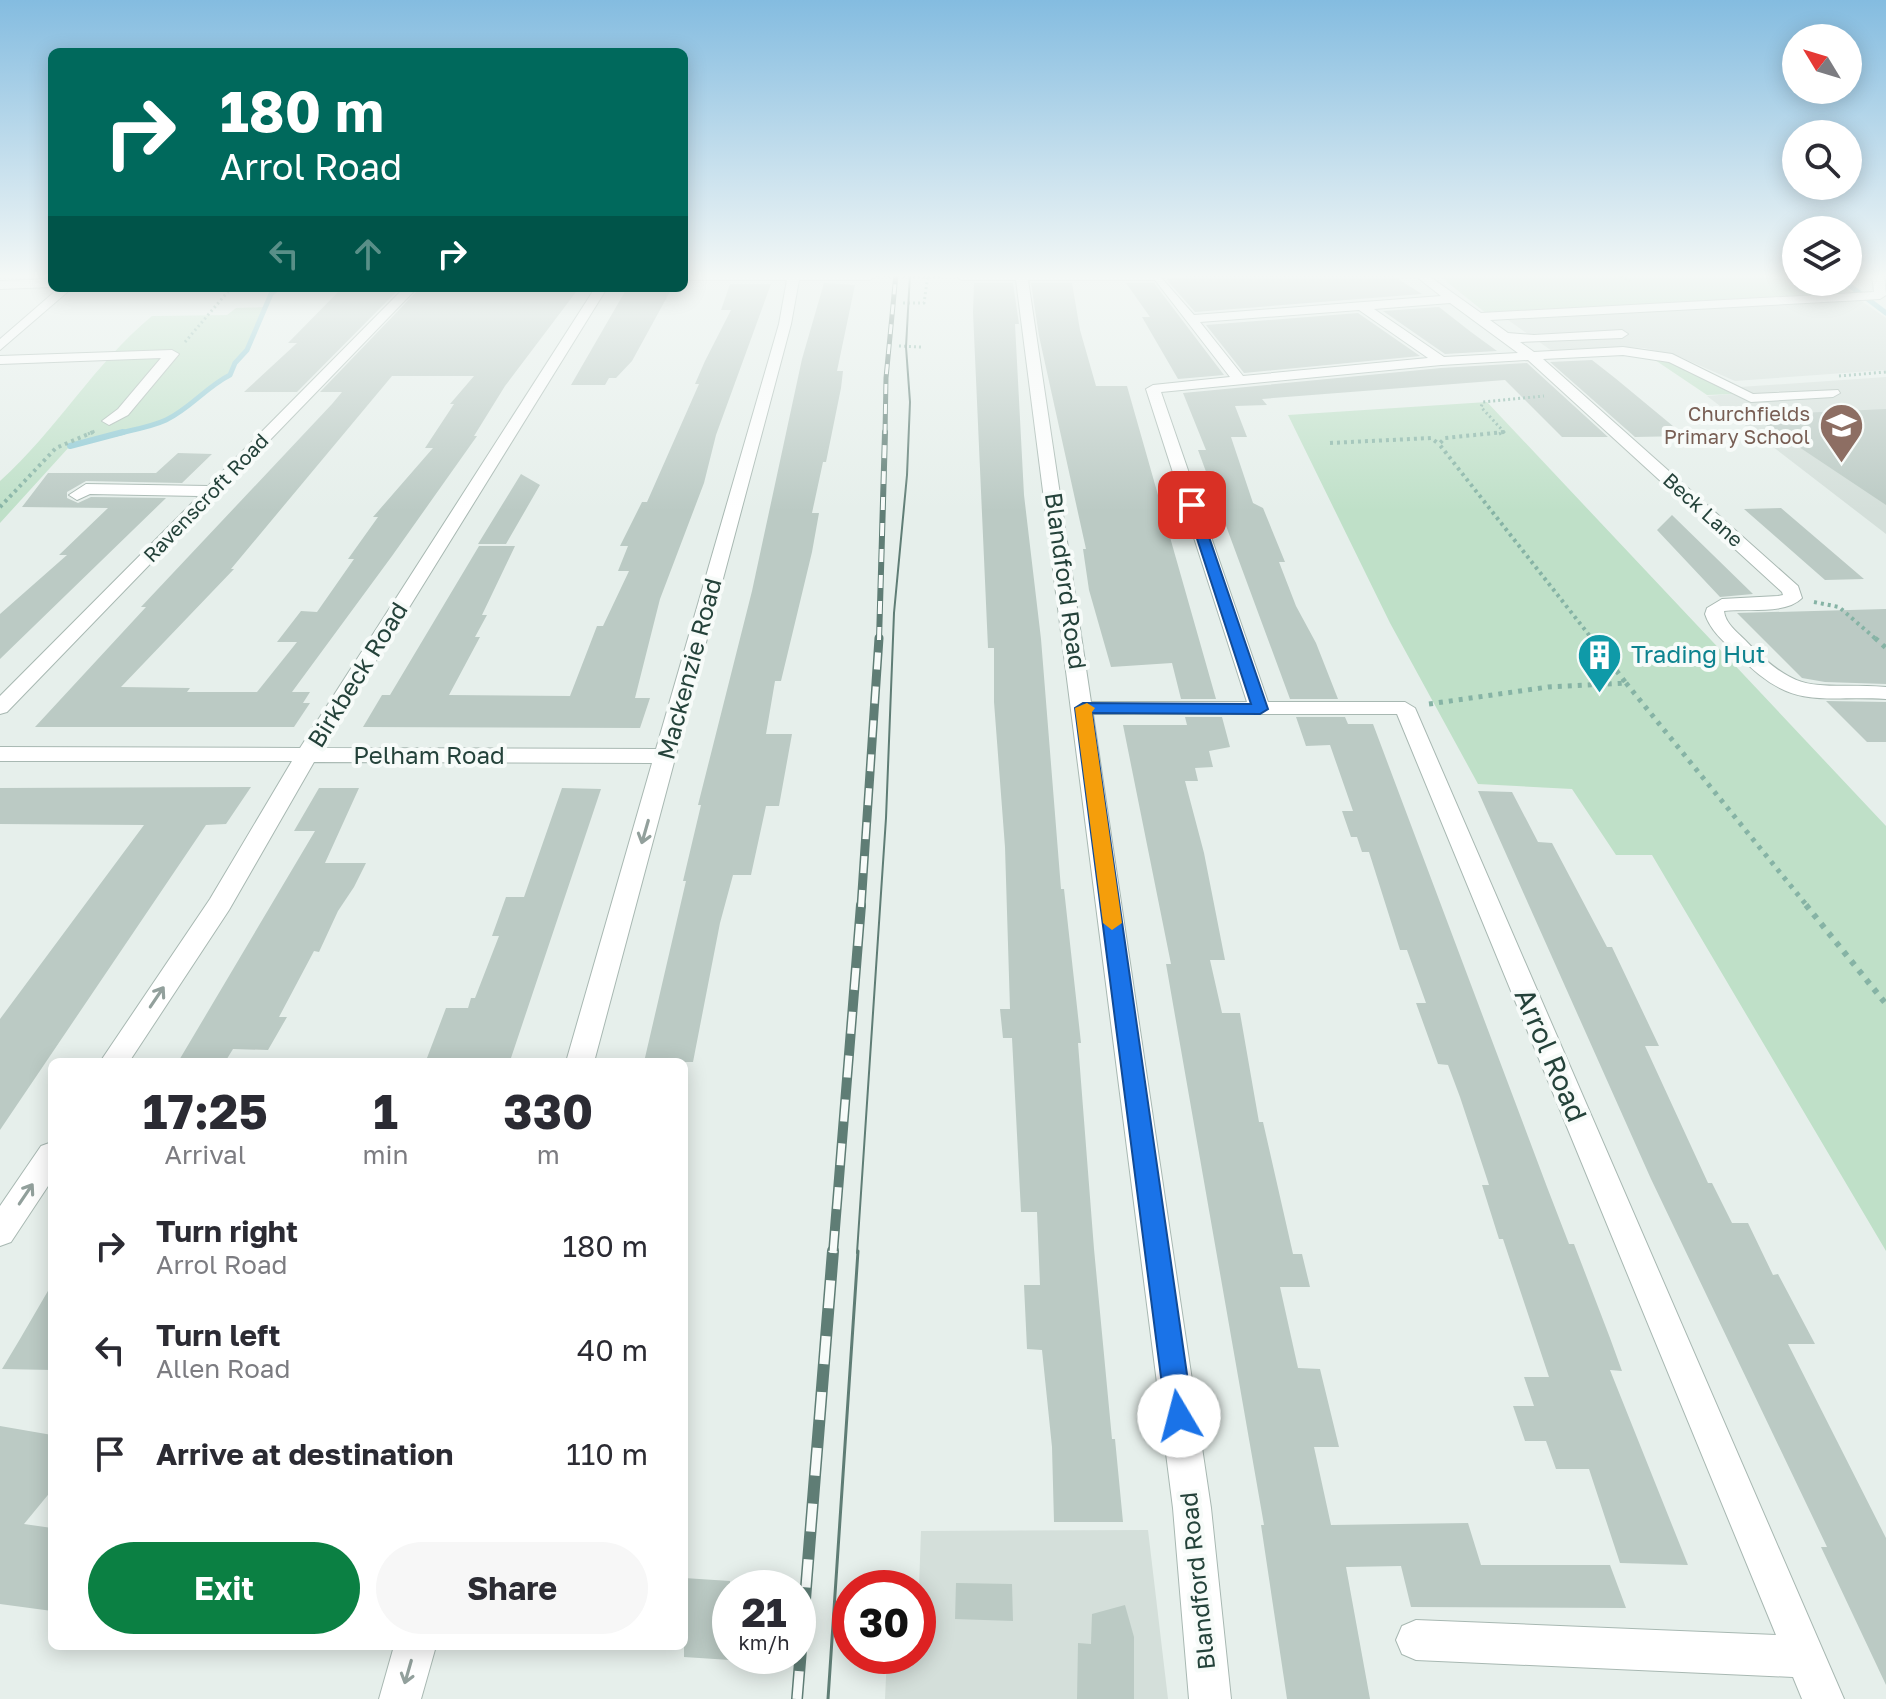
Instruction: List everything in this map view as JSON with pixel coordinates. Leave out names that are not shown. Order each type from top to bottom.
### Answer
[{"type":"street","points":[[0,360],[140,353]]},
{"type":"street","points":[[109,421],[123,412],[172,357],[168,353]]},
{"type":"street","name":"Ravenscroft Road","points":[[0,708],[347,353]]},
{"type":"street","name":"Birkbeck Road","points":[[117,1058],[220,904],[307,755],[560,353]]},
{"type":"street","name":"Mackenzie Road","points":[[581,1058],[777,353]]},
{"type":"street","name":"Blandford Road","points":[[1033,353],[1192,1508],[1210,1699]]},
{"type":"street","points":[[1217,353],[1238,379]]},
{"type":"street","points":[[1430,353],[1441,361]]},
{"type":"street","name":"Beck Lane","points":[[1527,353],[1792,594]]},
{"type":"street","points":[[1260,709],[1153,389],[1441,361],[1593,353]]},
{"type":"street","points":[[1648,353],[1672,358],[1751,398],[1833,393]]},
{"type":"street","points":[[77,495],[86,489],[212,491]]},
{"type":"street","points":[[1792,594],[1722,605],[1716,608],[1714,614],[1717,622],[1769,676],[1781,683],[1824,694],[1886,693]]},
{"type":"street","points":[[1083,708],[1405,708]]},
{"type":"street","name":"Arrol Road","points":[[1405,708],[1823,1699]]},
{"type":"street","name":"Pelham Road","points":[[0,754],[666,756]]},
{"type":"street","points":[[0,1232],[48,1161]]},
{"type":"street","points":[[1416,1640],[1806,1657]]},
{"type":"street","points":[[400,1699],[414,1650]]},
{"type":"path","points":[[172,357],[175,353]]},
{"type":"path","points":[[1330,443],[1497,435],[1504,432],[1481,407],[1483,402],[1572,393]]},
{"type":"path","points":[[0,507],[56,448],[91,434],[109,421]]},
{"type":"path","points":[[1431,438],[1439,444],[1626,683],[1886,1004]]},
{"type":"path","points":[[1439,444],[1445,438]]},
{"type":"path","points":[[1792,594],[1839,607],[1886,648]]},
{"type":"path","points":[[1405,708],[1548,687],[1626,683]]},
{"type":"shaded area","points":[[1666,353],[1886,353],[1886,370],[1735,381]]},
{"type":"shaded area","name":"Churchfields Primary School","points":[[1886,377],[1886,534],[1707,396],[1732,394],[1725,388]]},
{"type":"shaded area","points":[[1148,1530],[1168,1699],[885,1699],[886,1674],[936,1674],[936,1570],[920,1570],[921,1531]]},
{"type":"green space","points":[[244,353],[230,375],[212,384],[196,401],[165,421],[70,446],[0,523],[0,481],[39,441],[112,355]]},
{"type":"green space","points":[[1652,358],[1668,361],[1733,394],[1707,395]]},
{"type":"green space","points":[[1487,402],[1886,826],[1886,1251],[1652,855],[1616,855],[1572,789],[1478,784],[1390,623],[1288,415]]},
{"type":"building","points":[[286,353],[335,353],[297,392],[244,392]]},
{"type":"building","points":[[357,353],[530,353],[505,386],[474,436],[477,436],[292,692],[310,692],[303,703],[310,703],[294,727],[35,727],[146,607],[141,607],[342,392],[320,392]],"holes":[[[392,376],[474,376],[450,404],[454,404],[425,448],[433,448],[373,517],[378,517],[348,559],[354,559],[317,612],[301,611],[277,642],[297,642],[257,692],[187,692],[190,688],[121,687],[234,569],[231,569]]]},
{"type":"building","points":[[589,353],[636,353],[616,378],[609,378],[605,385],[571,385]]},
{"type":"building","points":[[709,353],[746,353],[716,435],[704,483],[660,599],[635,698],[650,698],[640,728],[363,727],[382,695],[390,695],[479,546],[515,546],[482,615],[487,615],[475,637],[480,637],[449,695],[570,696],[597,626],[603,626],[629,571],[618,571],[628,546],[620,546],[642,502],[647,502],[699,384],[695,384]]},
{"type":"building","points":[[804,353],[841,353],[837,371],[843,371],[826,462],[823,462],[812,513],[819,513],[812,552],[781,681],[775,681],[766,734],[792,734],[779,806],[766,806],[751,875],[733,875],[720,923],[693,1062],[688,1062],[688,1058],[645,1058],[686,881],[683,881],[701,805],[698,805],[752,591]]},
{"type":"building","points":[[975,353],[1017,353],[1024,495],[1041,639],[1061,889],[1064,889],[1081,1043],[1078,1043],[1094,1249],[1123,1522],[1054,1522],[1052,1447],[1042,1350],[1027,1349],[1024,1285],[1040,1285],[1037,1212],[1021,1212],[1012,1038],[1003,1038],[1000,1009],[1010,1009],[1005,847],[994,702],[994,648],[988,648]]},
{"type":"building","points":[[1043,353],[1087,353],[1096,386],[1127,386],[1216,699],[1181,699],[1172,663],[1111,667],[1089,590],[1083,549],[1086,549]]},
{"type":"building","points":[[1163,353],[1207,353],[1224,375],[1178,379]]},
{"type":"building","points":[[1228,353],[1416,353],[1420,356],[1244,373]]},
{"type":"building","points":[[1592,360],[1685,436],[1635,437],[1550,362]]},
{"type":"building","points":[[1527,363],[1608,437],[1562,437],[1505,380],[1262,399],[1267,405],[1235,406],[1247,437],[1231,437],[1253,503],[1263,508],[1285,562],[1279,562],[1296,606],[1316,643],[1338,699],[1290,699],[1198,450],[1206,450],[1183,393],[1441,368]]},
{"type":"building","points":[[1886,409],[1886,505],[1760,421],[1787,419],[1778,414]]},
{"type":"building","points":[[178,453],[212,454],[182,483],[86,481],[67,492],[67,498],[78,503],[91,497],[166,498],[0,659],[0,614],[67,555],[59,555],[108,508],[22,507],[48,473],[156,473]]},
{"type":"building","points":[[521,474],[540,485],[506,544],[478,544]]},
{"type":"building","points":[[1781,508],[1864,579],[1825,580],[1744,509]]},
{"type":"building","points":[[1672,515],[1753,594],[1720,597],[1657,530]]},
{"type":"building","points":[[1886,609],[1886,684],[1802,678],[1737,613]]},
{"type":"building","points":[[1826,701],[1886,702],[1886,742],[1867,742]]},
{"type":"building","points":[[1185,717],[1222,717],[1230,747],[1209,751],[1213,767],[1195,768],[1198,781],[1185,781],[1204,853],[1225,960],[1210,960],[1222,1013],[1240,1013],[1259,1122],[1263,1122],[1293,1254],[1302,1254],[1310,1287],[1280,1287],[1298,1368],[1320,1369],[1339,1447],[1314,1447],[1331,1525],[1468,1523],[1481,1565],[1610,1565],[1626,1608],[1411,1607],[1401,1566],[1346,1567],[1370,1699],[1287,1699],[1261,1525],[1264,1525],[1166,964],[1171,964],[1123,725],[1187,725]]},
{"type":"building","points":[[1296,717],[1345,717],[1348,724],[1373,724],[1569,1244],[1574,1244],[1610,1338],[1622,1371],[1610,1370],[1688,1565],[1620,1563],[1589,1469],[1556,1469],[1546,1441],[1525,1441],[1513,1406],[1534,1406],[1524,1377],[1549,1377],[1482,1185],[1489,1185],[1448,1065],[1438,1064],[1416,1003],[1426,1003],[1407,950],[1400,950],[1369,852],[1362,852],[1357,837],[1351,837],[1342,811],[1353,811],[1330,745],[1306,746]]},
{"type":"building","points":[[251,787],[226,824],[206,825],[0,1130],[0,1019],[144,825],[0,824],[0,788]]},
{"type":"building","points":[[319,788],[359,788],[325,863],[366,863],[319,952],[314,951],[279,1017],[287,1017],[268,1050],[233,1049],[227,1058],[180,1058],[315,831],[294,831]]},
{"type":"building","points":[[562,788],[601,789],[511,1058],[427,1058],[446,1008],[468,1008],[471,998],[475,998],[499,936],[492,936],[506,897],[524,897]]},
{"type":"building","points":[[1478,791],[1512,792],[1538,842],[1552,843],[1607,947],[1612,947],[1659,1046],[1645,1046],[1708,1183],[1712,1183],[1732,1223],[1748,1223],[1773,1275],[1778,1274],[1815,1344],[1788,1344],[1886,1538],[1886,1685],[1821,1547],[1827,1547],[1651,1179]]},
{"type":"building","points":[[48,1291],[48,1370],[2,1369]]},
{"type":"building","points":[[0,1426],[48,1434],[48,1495],[24,1524],[48,1527],[48,1610],[0,1604]]},
{"type":"building","points":[[688,1578],[712,1580],[712,1659],[684,1657],[684,1650],[688,1650]]},
{"type":"building","points":[[956,1583],[1012,1584],[1013,1621],[955,1619]]},
{"type":"building","points":[[1125,1605],[1134,1637],[1134,1699],[1077,1699],[1078,1643],[1091,1644],[1092,1614]]},
{"type":"waterway","points":[[116,434],[166,420],[183,410],[230,375],[244,353]]},
{"type":"waterway","points":[[70,446],[123,432]]},
{"type":"tram line","points":[[857,1253],[886,818],[894,613],[907,475],[910,402],[906,353]]},
{"type":"tram line","points":[[828,1699],[858,1251]]},
{"type":"railway","points":[[885,434],[888,353]]},
{"type":"railway","points":[[879,640],[885,432]]},
{"type":"railway","points":[[861,907],[879,638]]},
{"type":"railway","points":[[833,1253],[861,905]]},
{"type":"railway","points":[[797,1699],[833,1251]]},
{"type":"slow traffic","points":[[1087,708],[1083,708],[1112,923]]},
{"type":"place","name":"Churchfields Primary School","points":[[1841,465]]},
{"type":"place","name":"Trading Hut","points":[[1600,694]]},
{"type":"route","points":[[1179,1416],[1083,708],[1260,709],[1192,505]]}]
